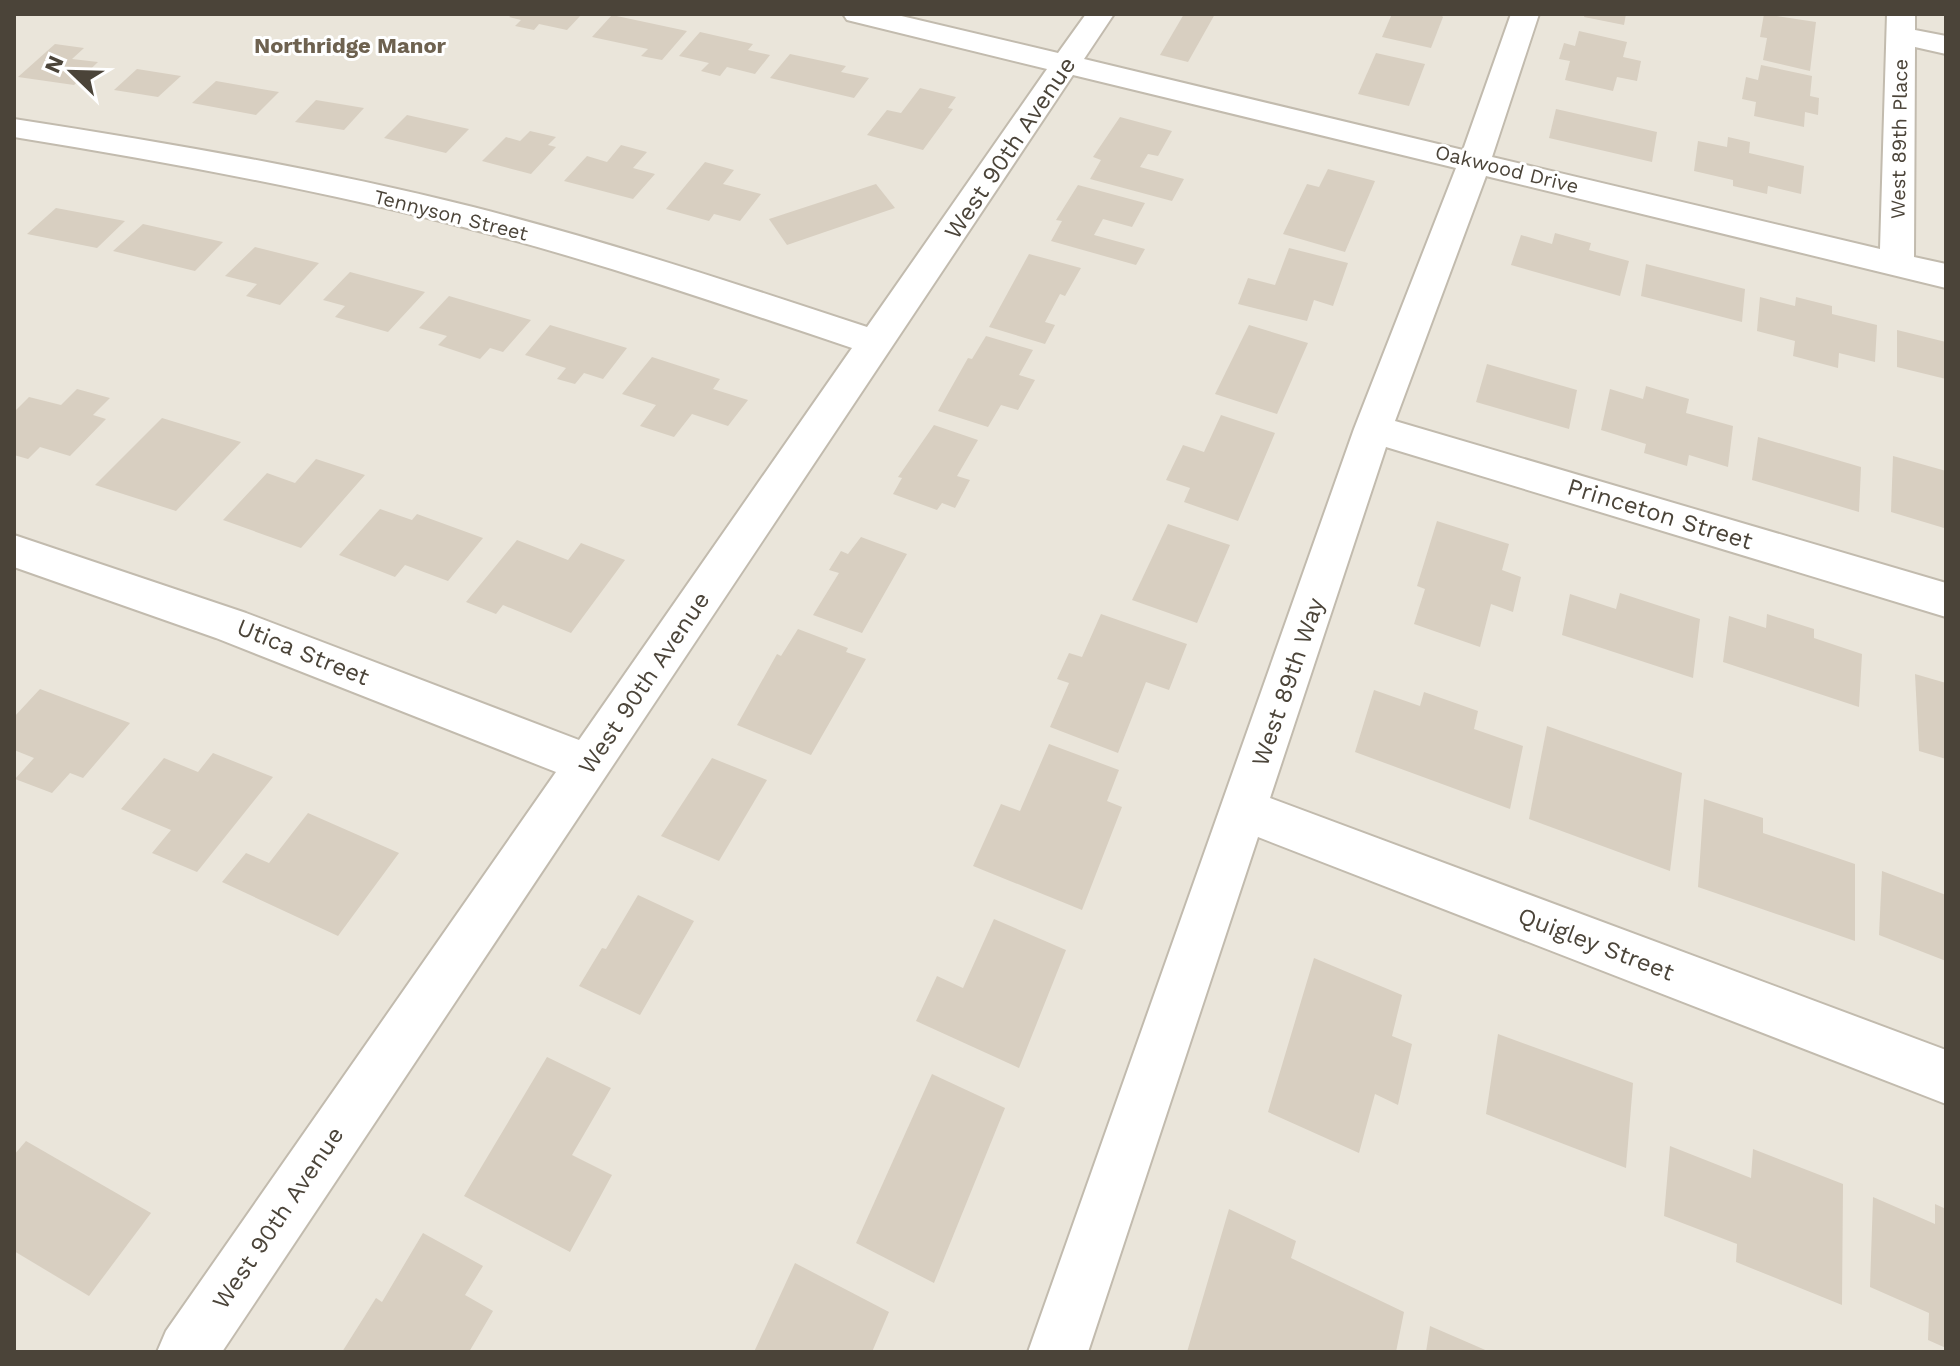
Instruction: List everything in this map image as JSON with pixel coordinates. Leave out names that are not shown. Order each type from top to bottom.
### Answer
[{"type":"street","name":"Oakwood Drive","points":[[857,14],[1946,276]]},
{"type":"street","name":"West 90th Avenue","points":[[187,1352],[1100,14]]},
{"type":"street","name":"West 89th Way","points":[[1058,1352],[1373,429],[1475,161],[1525,14]]},
{"type":"street","points":[[1901,25],[1946,45]]},
{"type":"street","name":"West 89th Place","points":[[1897,264],[1901,25]]},
{"type":"street","name":"Tennyson Street","points":[[14,128],[337,187],[474,219],[674,277],[877,343]]},
{"type":"street","name":"Princeton Street","points":[[1373,429],[1946,600]]},
{"type":"street","name":"Utica Street","points":[[14,551],[120,583],[263,635],[588,764]]},
{"type":"street","name":"Quigley Street","points":[[1245,810],[1946,1077]]},
{"type":"shaded area","points":[[14,14],[1946,14],[1946,1352],[14,1352]]},
{"type":"building","points":[[513,14],[582,14],[567,30],[539,24],[534,30],[515,26],[521,20],[509,17]]},
{"type":"building","points":[[1184,14],[1215,14],[1188,62],[1160,55]]},
{"type":"building","points":[[1392,14],[1440,14],[1443,17],[1431,48],[1382,37]]},
{"type":"building","points":[[1585,14],[1626,14],[1624,25],[1584,17]]},
{"type":"building","points":[[1764,14],[1816,22],[1810,71],[1763,60],[1767,38],[1760,37]]},
{"type":"building","points":[[612,15],[687,31],[662,60],[641,56],[648,49],[592,37]]},
{"type":"building","points":[[1579,31],[1627,42],[1623,57],[1641,61],[1637,81],[1617,77],[1613,91],[1565,80],[1570,61],[1559,59],[1564,43],[1575,46]]},
{"type":"building","points":[[700,32],[753,44],[748,50],[770,55],[755,74],[727,67],[720,76],[701,71],[709,63],[679,56]]},
{"type":"building","points":[[55,44],[84,48],[72,59],[98,62],[74,85],[18,77]]},
{"type":"building","points":[[1376,53],[1425,64],[1409,106],[1358,94]]},
{"type":"building","points":[[790,54],[846,66],[841,72],[869,78],[854,98],[770,78]]},
{"type":"building","points":[[1761,65],[1812,76],[1810,96],[1819,98],[1818,115],[1805,112],[1804,127],[1754,116],[1756,102],[1742,99],[1746,77],[1758,80]]},
{"type":"building","points":[[137,69],[181,76],[158,97],[114,90]]},
{"type":"building","points":[[216,81],[279,92],[256,115],[192,103]]},
{"type":"building","points":[[920,88],[956,97],[948,108],[953,109],[923,150],[867,135],[887,110],[901,113]]},
{"type":"building","points":[[316,100],[364,108],[344,130],[295,122]]},
{"type":"building","points":[[1556,109],[1657,132],[1652,162],[1549,138]]},
{"type":"building","points":[[407,115],[469,129],[446,153],[384,138]]},
{"type":"building","points":[[1120,117],[1172,131],[1158,156],[1148,154],[1140,167],[1184,179],[1172,201],[1090,179],[1101,160],[1093,157]]},
{"type":"building","points":[[530,131],[556,137],[548,145],[556,147],[531,174],[482,161],[506,137],[520,141]]},
{"type":"building","points":[[1728,137],[1750,142],[1749,153],[1804,166],[1801,194],[1768,186],[1767,194],[1733,186],[1733,180],[1694,171],[1698,141],[1727,147]]},
{"type":"building","points":[[621,145],[647,152],[633,168],[655,174],[633,199],[564,181],[587,156],[607,162]]},
{"type":"building","points":[[705,162],[734,170],[723,184],[761,194],[740,221],[714,214],[709,221],[666,209]]},
{"type":"building","points":[[1328,169],[1375,181],[1345,252],[1283,234],[1307,184],[1319,187]]},
{"type":"building","points":[[876,184],[895,208],[787,245],[769,219]]},
{"type":"building","points":[[1078,185],[1145,203],[1132,227],[1103,219],[1094,235],[1145,249],[1136,265],[1051,241],[1062,221],[1056,220]]},
{"type":"building","points":[[56,208],[125,221],[97,248],[27,234]]},
{"type":"building","points":[[143,224],[223,242],[195,271],[113,251]]},
{"type":"building","points":[[1555,233],[1591,243],[1589,250],[1629,261],[1620,296],[1511,265],[1521,235],[1552,244]]},
{"type":"building","points":[[255,247],[319,263],[280,305],[246,296],[257,284],[225,276]]},
{"type":"building","points":[[1289,248],[1348,263],[1333,306],[1314,300],[1307,321],[1238,304],[1248,278],[1275,285]]},
{"type":"building","points":[[1029,254],[1081,268],[1065,296],[1060,294],[1045,322],[1055,325],[1045,344],[989,327]]},
{"type":"building","points":[[1646,264],[1745,289],[1742,322],[1641,296]]},
{"type":"building","points":[[350,272],[425,292],[388,332],[335,317],[345,306],[323,300]]},
{"type":"building","points":[[449,296],[531,320],[503,352],[490,348],[480,359],[438,345],[447,336],[419,328]]},
{"type":"building","points":[[1760,297],[1795,306],[1796,297],[1832,306],[1832,314],[1877,325],[1875,362],[1839,353],[1838,368],[1793,356],[1795,341],[1757,331]]},
{"type":"building","points":[[550,325],[627,348],[603,379],[584,373],[575,384],[557,379],[566,368],[525,355]]},
{"type":"building","points":[[1249,325],[1308,343],[1277,414],[1215,394]]},
{"type":"building","points":[[1897,330],[1946,342],[1946,379],[1897,367]]},
{"type":"building","points":[[986,336],[1033,350],[1019,375],[1035,380],[1018,410],[1001,405],[988,427],[938,411],[968,358],[972,359]]},
{"type":"building","points":[[652,357],[720,379],[713,389],[748,400],[728,426],[692,414],[674,437],[640,426],[656,405],[622,394]]},
{"type":"building","points":[[1487,364],[1577,390],[1569,429],[1476,402]]},
{"type":"building","points":[[1646,386],[1689,399],[1686,413],[1733,426],[1728,467],[1689,455],[1687,466],[1644,453],[1646,444],[1601,430],[1610,389],[1643,399]]},
{"type":"building","points":[[77,389],[110,398],[93,415],[106,419],[70,456],[40,447],[28,459],[14,455],[14,412],[29,397],[61,405]]},
{"type":"building","points":[[1221,415],[1275,433],[1238,521],[1184,502],[1190,488],[1166,480],[1183,445],[1204,452]]},
{"type":"building","points":[[162,418],[241,442],[176,511],[95,485]]},
{"type":"building","points":[[934,425],[978,440],[957,476],[970,480],[955,508],[942,503],[937,510],[893,494],[902,478],[898,477]]},
{"type":"building","points":[[1758,437],[1861,467],[1859,512],[1752,480]]},
{"type":"building","points":[[1893,456],[1946,471],[1944,528],[1891,512]]},
{"type":"building","points":[[316,459],[365,475],[301,548],[223,520],[267,473],[295,483]]},
{"type":"building","points":[[380,509],[412,520],[417,514],[483,538],[448,581],[405,565],[395,577],[339,555]]},
{"type":"building","points":[[1437,521],[1509,544],[1502,570],[1521,577],[1513,612],[1491,604],[1480,647],[1414,624],[1425,589],[1417,586]]},
{"type":"building","points":[[1168,524],[1230,545],[1197,623],[1132,600]]},
{"type":"building","points":[[861,537],[907,554],[862,633],[813,615],[839,573],[829,570],[841,551],[848,554]]},
{"type":"building","points":[[517,540],[568,560],[581,543],[625,560],[571,633],[503,605],[496,614],[466,602]]},
{"type":"building","points":[[1620,593],[1700,619],[1693,678],[1562,635],[1570,594],[1616,609]]},
{"type":"building","points":[[1101,614],[1187,644],[1169,690],[1146,682],[1118,753],[1050,727],[1069,683],[1057,679],[1069,653],[1082,657]]},
{"type":"building","points":[[1767,614],[1814,629],[1814,638],[1862,654],[1859,707],[1723,662],[1729,616],[1766,628]]},
{"type":"building","points":[[798,629],[848,648],[846,652],[866,659],[811,755],[737,725],[777,654],[781,656]]},
{"type":"building","points":[[1915,674],[1946,683],[1946,759],[1919,751]]},
{"type":"building","points":[[40,689],[130,723],[83,778],[70,773],[52,793],[15,779],[34,758],[14,750],[14,717]]},
{"type":"building","points":[[1374,690],[1420,706],[1424,692],[1478,711],[1474,729],[1523,746],[1510,809],[1355,752]]},
{"type":"building","points":[[1547,726],[1682,773],[1670,871],[1529,819]]},
{"type":"building","points":[[1049,744],[1119,770],[1107,801],[1122,807],[1082,910],[973,866],[1001,804],[1020,811]]},
{"type":"building","points":[[213,753],[273,777],[197,872],[152,853],[171,830],[121,809],[164,758],[198,772]]},
{"type":"building","points":[[712,758],[767,780],[719,861],[661,836]]},
{"type":"building","points":[[1704,799],[1763,818],[1763,833],[1855,864],[1855,941],[1698,887]]},
{"type":"building","points":[[308,813],[399,853],[338,936],[222,882],[246,853],[269,863]]},
{"type":"building","points":[[1882,871],[1946,895],[1946,961],[1879,935]]},
{"type":"building","points":[[638,895],[694,921],[640,1015],[579,986],[602,948],[606,949]]},
{"type":"building","points":[[994,919],[1066,950],[1019,1068],[916,1021],[937,976],[963,988]]},
{"type":"building","points":[[1314,958],[1402,995],[1392,1036],[1412,1044],[1398,1105],[1375,1094],[1359,1153],[1268,1112]]},
{"type":"building","points":[[1498,1034],[1633,1083],[1626,1168],[1486,1114]]},
{"type":"building","points":[[547,1057],[611,1088],[572,1155],[612,1175],[570,1252],[464,1196]]},
{"type":"building","points":[[932,1074],[1005,1108],[934,1283],[856,1243]]},
{"type":"building","points":[[26,1141],[151,1213],[89,1296],[14,1251],[14,1155]]},
{"type":"building","points":[[1670,1146],[1751,1178],[1753,1149],[1843,1184],[1842,1305],[1736,1262],[1737,1244],[1664,1216]]},
{"type":"building","points":[[1873,1197],[1935,1224],[1935,1204],[1946,1209],[1946,1348],[1928,1340],[1929,1313],[1870,1287]]},
{"type":"building","points":[[1229,1209],[1296,1241],[1291,1258],[1404,1312],[1396,1352],[1187,1352]]},
{"type":"building","points":[[423,1233],[483,1266],[465,1295],[493,1311],[469,1352],[342,1352],[376,1298],[382,1302]]},
{"type":"building","points":[[795,1263],[889,1312],[872,1352],[754,1352]]},
{"type":"building","points":[[1430,1326],[1490,1352],[1426,1352]]},
{"type":"district","name":"Northridge Manor","points":[[350,45]]}]
